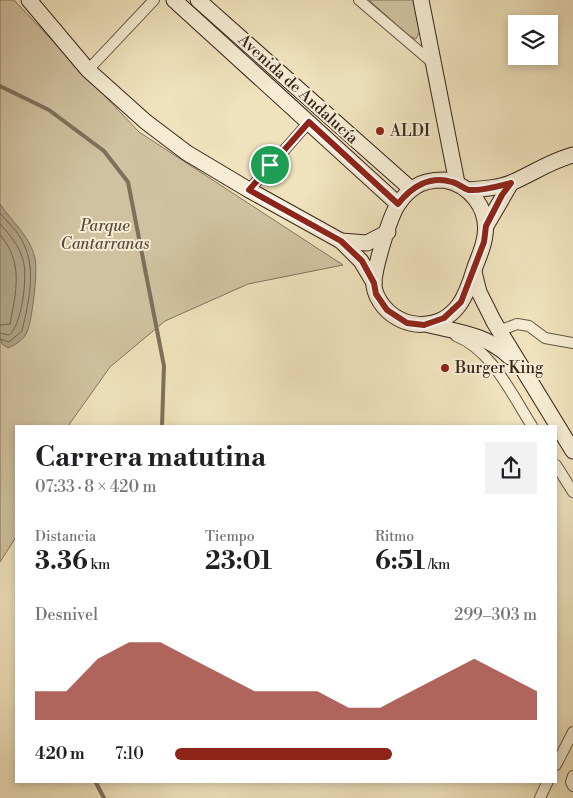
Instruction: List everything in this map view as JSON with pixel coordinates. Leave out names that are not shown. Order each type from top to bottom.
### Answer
[{"type":"main road","points":[[29,0],[88,70],[146,122],[187,153],[341,241],[362,261],[374,283],[379,300],[391,314],[407,323],[430,325],[483,338],[502,349],[518,365]]},
{"type":"main road","name":"Avenida de Andalucía","points":[[174,0],[398,204]]},
{"type":"main road","name":"Avenida de Andalucía","points":[[198,0],[411,189]]},
{"type":"main road","points":[[421,0],[462,187],[480,206],[486,226]]},
{"type":"main road","points":[[374,283],[398,204],[411,189],[432,180],[444,180],[462,187],[487,189],[511,183],[559,159],[573,155]]},
{"type":"main road","points":[[430,325],[448,316],[459,306],[484,242],[486,226],[502,195],[511,183]]},
{"type":"main road","points":[[341,241],[368,243],[388,232]]},
{"type":"main road","points":[[474,270],[479,292],[499,331],[556,425]]},
{"type":"main road","points":[[557,426],[573,451]]},
{"type":"street","points":[[88,70],[154,0]]},
{"type":"street","points":[[360,0],[434,64]]},
{"type":"street","points":[[249,190],[309,122]]},
{"type":"street","points":[[499,331],[517,324],[529,326],[545,338],[573,343]]},
{"type":"street","points":[[430,325],[464,340],[478,351],[502,379],[531,425]]},
{"type":"street","points":[[557,467],[573,492]]},
{"type":"street","points":[[557,763],[573,732]]},
{"type":"street","points":[[573,776],[571,782],[573,786]]},
{"type":"street","points":[[540,798],[547,783]]},
{"type":"green space","name":"Parque Cantarranas","points":[[0,0],[14,0],[139,132],[343,265],[248,284],[165,321],[110,367],[69,425],[15,425],[15,539],[0,562]]},
{"type":"green space","points":[[369,0],[414,0],[420,31],[416,39],[409,36]]},
{"type":"water","points":[[0,204],[29,243],[33,250],[36,264],[34,297],[28,329],[22,339],[8,348],[2,344],[0,337]]},
{"type":"waterway","points":[[0,86],[49,110],[104,151],[128,182],[164,366],[162,425]]},
{"type":"waterway","points":[[96,783],[104,798]]},
{"type":"place","name":"ALDI","points":[[380,131]]},
{"type":"place","name":"Burger King","points":[[445,368]]},
{"type":"route","points":[[309,122],[398,204],[415,187],[432,180],[457,183],[467,190],[487,189],[511,183],[502,195],[486,226],[484,242],[468,288],[459,306],[439,321],[430,325],[418,325],[407,323],[397,318],[382,306],[376,294],[374,283],[362,261],[341,241],[249,190],[270,165],[309,122]]}]
